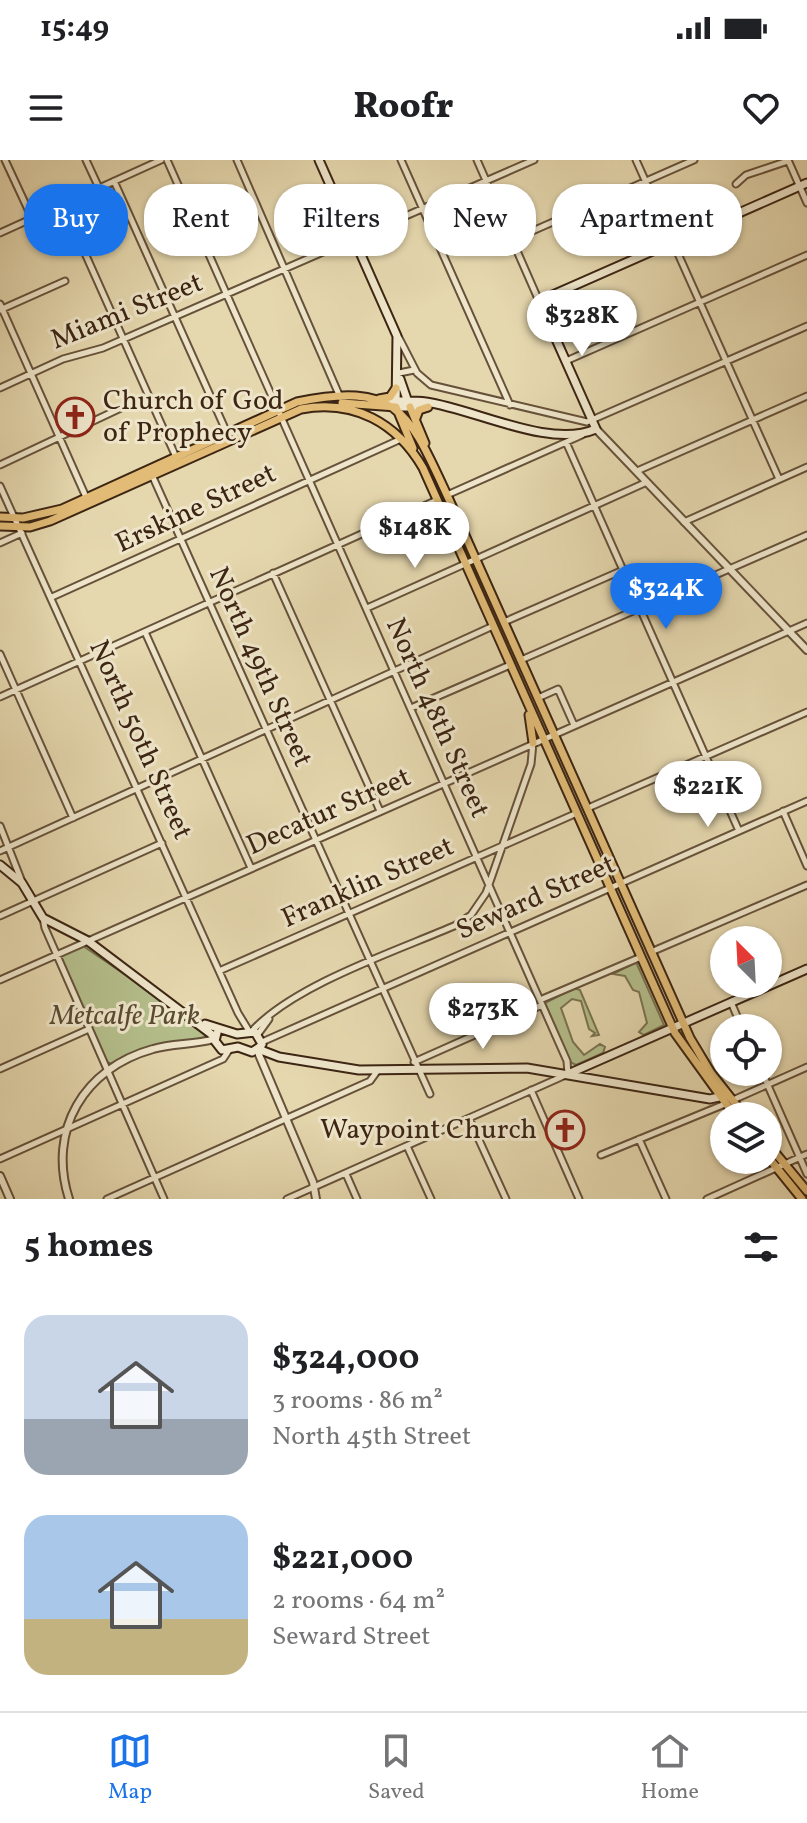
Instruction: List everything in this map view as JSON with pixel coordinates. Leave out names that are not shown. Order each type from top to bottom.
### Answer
[{"type":"main road","points":[[319,160],[330,184]]},
{"type":"main road","points":[[742,211],[803,184]]},
{"type":"main road","points":[[362,256],[397,336],[399,373],[396,404],[423,468],[672,1027],[728,1102]]},
{"type":"main road","points":[[0,526],[21,530],[50,521],[279,412],[330,402],[441,407],[517,426],[583,435],[596,429],[539,301],[640,256]]},
{"type":"main road","points":[[399,373],[436,471],[682,1023],[725,1100]]},
{"type":"main road","points":[[0,517],[50,513],[307,400],[379,399],[390,397],[396,388]]},
{"type":"main road","points":[[379,399],[396,404],[436,471]]},
{"type":"main road","points":[[409,404],[441,407]]},
{"type":"main road","points":[[311,407],[355,410],[380,421],[401,438],[423,468]]},
{"type":"main road","points":[[416,420],[417,412],[428,407]]},
{"type":"main road","points":[[525,697],[533,743]]},
{"type":"main road","points":[[0,865],[22,883],[43,918],[88,941],[199,1022],[216,1042],[229,1050],[256,1041]]},
{"type":"main road","points":[[568,1074],[807,969]]},
{"type":"main road","points":[[199,1022],[256,1041],[287,1058],[378,1070],[416,1066],[506,1066],[725,1100]]},
{"type":"main road","points":[[216,1042],[222,1030]]},
{"type":"main road","points":[[782,1168],[807,1191]]},
{"type":"main road","points":[[782,1169],[802,1199]]},
{"type":"street","points":[[5,160],[24,201]]},
{"type":"street","points":[[86,160],[97,184]]},
{"type":"street","points":[[108,184],[164,160]]},
{"type":"street","name":"North 48th Street","points":[[164,160],[489,883],[567,1061],[568,1074]]},
{"type":"street","points":[[237,160],[340,398]]},
{"type":"street","points":[[401,160],[510,405]]},
{"type":"street","points":[[477,160],[488,184]]},
{"type":"street","name":"Miami Street","points":[[408,214],[534,160]]},
{"type":"street","points":[[636,160],[646,184]]},
{"type":"street","points":[[536,229],[694,160]]},
{"type":"street","points":[[736,184],[746,175],[788,160],[803,184],[807,203]]},
{"type":"street","points":[[114,181],[227,433]]},
{"type":"street","points":[[0,233],[24,222]]},
{"type":"street","points":[[566,361],[807,255]]},
{"type":"street","points":[[86,256],[176,457]]},
{"type":"street","name":"Miami Street","points":[[0,388],[31,373],[124,339],[313,256]]},
{"type":"street","points":[[519,256],[539,301]]},
{"type":"street","points":[[679,256],[779,479]]},
{"type":"street","points":[[65,281],[1,308],[86,497]]},
{"type":"street","points":[[397,336],[414,370],[438,388],[584,422],[807,326]]},
{"type":"street","points":[[399,373],[414,370]]},
{"type":"street","points":[[637,471],[807,396]]},
{"type":"street","points":[[0,465],[121,408]]},
{"type":"street","points":[[596,429],[807,650]]},
{"type":"street","points":[[447,495],[583,435]]},
{"type":"street","name":"Erskine Street","points":[[52,597],[401,438]]},
{"type":"street","points":[[566,442],[739,831]]},
{"type":"street","points":[[684,522],[807,467]]},
{"type":"street","name":"North 49th Street","points":[[152,474],[430,1094]]},
{"type":"street","points":[[367,608],[647,482]]},
{"type":"street","name":"North 50th Street","points":[[0,486],[238,1013],[256,1041],[266,1076],[316,1199]]},
{"type":"street","points":[[0,697],[437,500]]},
{"type":"street","points":[[0,543],[21,530]]},
{"type":"street","points":[[521,660],[807,535]]},
{"type":"street","points":[[504,622],[623,570]]},
{"type":"street","points":[[273,573],[380,811]]},
{"type":"street","name":"Decatur Street","points":[[0,980],[807,623]]},
{"type":"street","points":[[0,851],[493,626]]},
{"type":"street","points":[[145,632],[251,868]]},
{"type":"street","points":[[0,654],[73,818]]},
{"type":"street","points":[[411,708],[510,665]]},
{"type":"street","points":[[538,698],[558,689],[574,725]]},
{"type":"street","points":[[588,808],[807,712]]},
{"type":"street","points":[[256,1041],[272,1015],[313,989],[463,921],[479,906],[531,764],[533,743]]},
{"type":"street","name":"Seward Street","points":[[256,1041],[807,801]]},
{"type":"street","points":[[783,811],[807,866]]},
{"type":"street","name":"Franklin Street","points":[[219,971],[577,813]]},
{"type":"street","points":[[0,826],[22,883]]},
{"type":"street","points":[[0,916],[162,843]]},
{"type":"street","points":[[651,952],[807,885]]},
{"type":"street","points":[[43,918],[56,955],[164,1199]]},
{"type":"street","points":[[416,1066],[541,1002],[641,957]]},
{"type":"street","points":[[731,1002],[736,1014]]},
{"type":"street","points":[[233,1032],[239,1026],[238,1013]]},
{"type":"street","points":[[0,1069],[89,1029]]},
{"type":"street","points":[[69,1199],[62,1162],[65,1129],[80,1097],[108,1071],[149,1050],[216,1042],[222,1055],[218,1060]]},
{"type":"street","points":[[0,1159],[218,1060],[229,1050]]},
{"type":"street","points":[[782,1078],[807,1067]]},
{"type":"street","points":[[107,1199],[370,1081],[378,1070]]},
{"type":"street","points":[[287,1199],[568,1074]]},
{"type":"street","points":[[601,1155],[762,1086]]},
{"type":"street","points":[[768,1086],[807,1174]]},
{"type":"street","points":[[531,1090],[579,1199]]},
{"type":"street","points":[[469,1118],[506,1199]]},
{"type":"street","points":[[639,1139],[666,1199]]},
{"type":"street","points":[[407,1146],[431,1199]]},
{"type":"street","points":[[782,1165],[807,1154]]},
{"type":"street","points":[[346,1174],[357,1199]]},
{"type":"street","points":[[707,1199],[762,1174]]},
{"type":"street","points":[[0,1176],[10,1199]]},
{"type":"green space","name":"Metcalfe Park","points":[[83,946],[208,1031],[210,1038],[152,1046],[113,1064],[106,1062],[59,956]]},
{"type":"green space","points":[[636,962],[664,1025],[644,1035],[639,1032],[647,1023],[639,992],[633,990],[625,976],[613,974]]},
{"type":"green space","points":[[574,988],[580,990],[599,1035],[592,1036],[595,1033],[589,1029],[581,1001],[572,999],[561,1008],[573,1042],[584,1055],[600,1044],[605,1047],[603,1053],[576,1065],[570,1062],[545,1003]]},
{"type":"place","name":"Church of God of Prophecy","points":[[75,417]]},
{"type":"place","name":"Waypoint Church","points":[[565,1130]]}]
